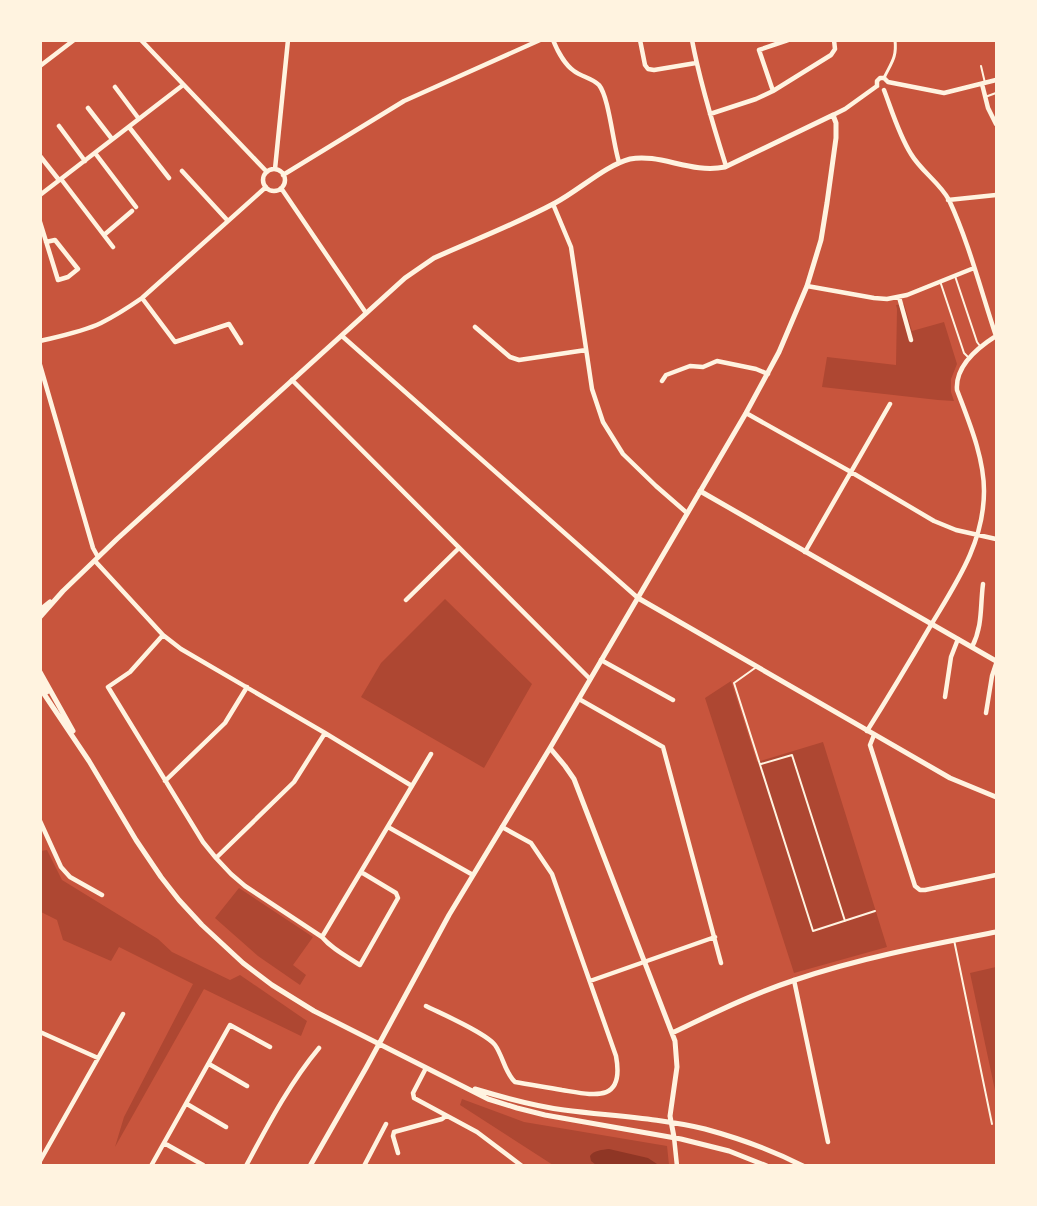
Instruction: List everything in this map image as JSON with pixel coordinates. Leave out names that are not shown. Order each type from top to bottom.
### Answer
[{"type":"street","points":[[40,66],[74,40]]},
{"type":"street","points":[[141,40],[267,172]]},
{"type":"street","points":[[275,169],[288,40]]},
{"type":"street","points":[[283,175],[404,101],[540,40]]},
{"type":"street","points":[[553,40],[569,67],[600,86],[619,162]]},
{"type":"street","points":[[640,40],[645,65],[648,69],[696,63]]},
{"type":"street","points":[[692,40],[696,63],[726,166]]},
{"type":"street","points":[[773,91],[759,50],[788,40]]},
{"type":"street","points":[[710,114],[773,91],[831,56],[835,49],[834,40]]},
{"type":"street","points":[[884,90],[888,85],[886,80],[894,60],[895,40]]},
{"type":"street","points":[[40,610],[405,278],[434,258],[554,204],[619,162],[641,158],[716,169],[844,109],[876,86],[878,80],[944,93],[996,80]]},
{"type":"street","points":[[984,83],[988,108],[994,113],[996,124]]},
{"type":"street","points":[[40,195],[183,85]]},
{"type":"street","points":[[867,731],[966,565],[977,535],[983,506],[982,473],[956,381],[962,366],[969,358],[996,336],[964,238],[948,200],[911,154],[902,138],[884,90],[876,86]]},
{"type":"street","points":[[115,87],[139,119]]},
{"type":"street","points":[[88,108],[112,140]]},
{"type":"street","points":[[310,1166],[449,915],[579,699],[746,413],[779,352],[807,286],[821,240],[836,131],[833,115]]},
{"type":"street","points":[[59,126],[85,160]]},
{"type":"street","points":[[129,127],[169,178]]},
{"type":"street","points":[[95,153],[134,209],[104,235]]},
{"type":"street","points":[[40,156],[113,248]]},
{"type":"street","points":[[275,169],[283,175],[284,182],[280,188],[273,191],[266,187],[263,179],[267,172],[275,169]]},
{"type":"street","points":[[182,171],[228,221]]},
{"type":"street","points":[[40,341],[75,333],[100,324],[120,313],[142,298],[266,187]]},
{"type":"street","points":[[280,188],[366,313]]},
{"type":"street","points":[[948,200],[996,195]]},
{"type":"street","points":[[554,204],[571,247],[592,389],[603,422],[624,455],[687,513]]},
{"type":"street","points":[[40,222],[46,242],[58,280],[68,277],[78,269],[55,240],[46,242]]},
{"type":"street","points":[[807,286],[887,299],[899,297],[974,268]]},
{"type":"street","points":[[899,297],[911,340]]},
{"type":"street","points":[[142,298],[175,342],[229,324],[241,343]]},
{"type":"street","points":[[475,327],[510,357],[519,360],[586,350]]},
{"type":"street","points":[[342,336],[638,598],[950,778],[996,797]]},
{"type":"street","points":[[662,381],[666,375],[690,366],[703,367],[717,361],[756,369],[768,374]]},
{"type":"street","points":[[40,365],[97,559],[163,635],[182,649],[412,786]]},
{"type":"street","points":[[292,380],[590,679]]},
{"type":"street","points":[[805,552],[890,404]]},
{"type":"street","points":[[746,413],[934,521],[956,530],[996,539]]},
{"type":"street","points":[[700,491],[996,662],[986,713]]},
{"type":"street","points":[[406,600],[459,548]]},
{"type":"street","points":[[972,647],[978,635],[983,584]]},
{"type":"street","points":[[40,606],[63,591]]},
{"type":"street","points":[[40,617],[63,591]]},
{"type":"street","points":[[163,635],[130,672],[108,687],[203,842],[216,858],[245,886],[360,965],[398,898],[396,893],[361,872]]},
{"type":"street","points":[[945,697],[951,657],[958,639]]},
{"type":"street","points":[[601,660],[673,700]]},
{"type":"street","points":[[40,672],[89,761],[161,877],[202,925],[243,963],[272,985],[314,1011],[488,1099],[535,1113],[574,1121],[674,1137],[729,1151],[767,1166]]},
{"type":"street","points":[[40,681],[73,731]]},
{"type":"street","points":[[165,781],[225,723],[246,687]]},
{"type":"street","points":[[40,688],[89,761]]},
{"type":"street","points":[[579,699],[663,747],[721,963]]},
{"type":"street","points":[[216,858],[294,782],[325,733]]},
{"type":"street","points":[[874,735],[870,745],[915,886],[920,890],[925,890],[996,875]]},
{"type":"street","points":[[550,748],[574,779],[675,1041],[677,1067],[670,1122],[677,1166]]},
{"type":"street","points":[[322,937],[432,754]]},
{"type":"street","points":[[40,821],[61,867],[70,877],[102,895]]},
{"type":"street","points":[[388,827],[473,875]]},
{"type":"street","points":[[426,1006],[489,1038],[501,1055],[510,1078],[515,1082],[598,1095],[607,1092],[613,1086],[617,1065],[615,1056],[549,867],[531,843],[502,827]]},
{"type":"street","points":[[672,1033],[751,996],[794,980],[840,966],[996,932]]},
{"type":"street","points":[[590,981],[715,937]]},
{"type":"street","points":[[794,980],[828,1142]]},
{"type":"street","points":[[40,1161],[123,1014]]},
{"type":"street","points":[[151,1166],[230,1025],[270,1047]]},
{"type":"street","points":[[40,1032],[98,1058]]},
{"type":"street","points":[[246,1166],[285,1095],[319,1048]]},
{"type":"street","points":[[209,1064],[247,1086]]},
{"type":"street","points":[[426,1068],[413,1096],[477,1132],[522,1166]]},
{"type":"street","points":[[462,1086],[519,1102],[563,1110],[670,1122],[705,1130],[745,1142],[803,1166]]},
{"type":"street","points":[[187,1104],[226,1127]]},
{"type":"street","points":[[398,1153],[394,1132],[446,1116]]},
{"type":"street","points":[[364,1166],[386,1124]]},
{"type":"street","points":[[164,1143],[203,1165]]},
{"type":"lane","points":[[981,66],[984,83]]},
{"type":"lane","points":[[985,96],[996,93]]},
{"type":"lane","points":[[955,276],[977,342],[981,347]]},
{"type":"lane","points":[[940,281],[964,352],[969,358]]},
{"type":"lane","points":[[758,667],[734,683],[813,930],[875,911]]},
{"type":"lane","points":[[760,765],[792,754],[845,921]]},
{"type":"lane","points":[[954,940],[992,1124]]},
{"type":"shaded area","points":[[904,304],[912,331],[944,322],[957,364],[951,379],[954,401],[822,387],[827,357],[896,365],[896,305]]},
{"type":"shaded area","points":[[445,599],[532,684],[484,768],[361,697],[381,663]]},
{"type":"shaded area","points":[[731,681],[757,762],[823,742],[887,947],[794,973],[705,698]]},
{"type":"shaded area","points":[[47,850],[62,880],[158,939],[172,952],[230,980],[240,975],[307,1021],[301,1036],[204,989],[115,1147],[124,1117],[193,984],[119,947],[111,961],[63,940],[57,920],[41,912],[41,851]]},
{"type":"shaded area","points":[[239,888],[313,937],[293,965],[306,975],[300,985],[258,956],[215,918]]},
{"type":"shaded area","points":[[996,967],[996,1095],[970,973]]},
{"type":"shaded area","points":[[462,1099],[524,1122],[667,1146],[669,1165],[553,1165],[460,1105]]},
{"type":"shaded area","points":[[609,1149],[648,1158],[657,1164],[596,1165],[591,1161],[590,1156],[594,1153]]}]
